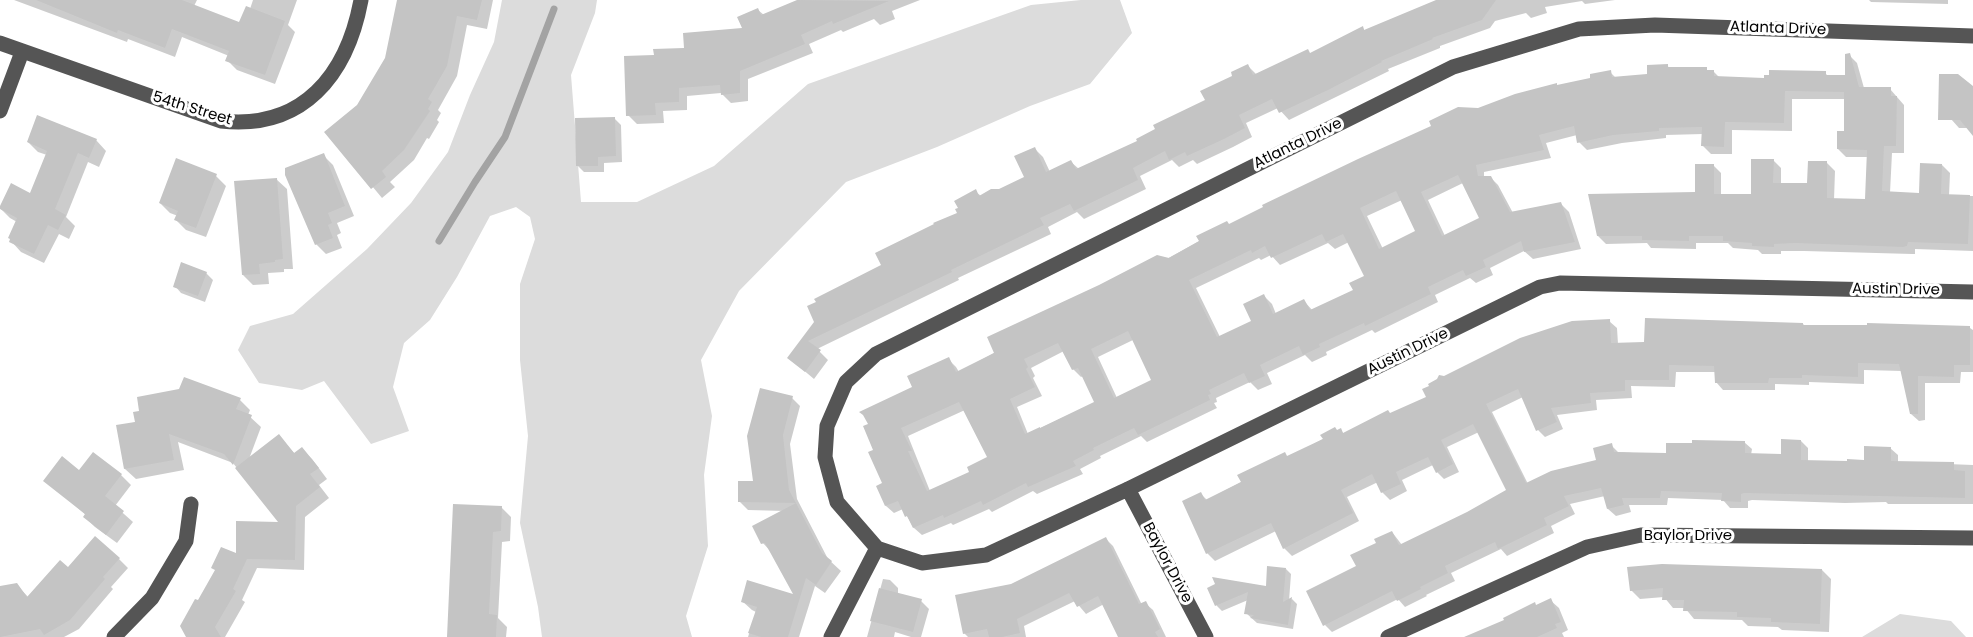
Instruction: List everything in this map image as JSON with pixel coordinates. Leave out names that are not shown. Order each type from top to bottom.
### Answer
[{"type":"street","name":"54th Street","points":[[0,43],[222,122],[256,122],[273,118],[305,103],[329,79],[339,64],[357,19],[361,0]]},
{"type":"street","name":"Atlanta Drive","points":[[877,548],[837,502],[825,457],[827,426],[846,382],[876,354],[1453,67],[1579,29],[1654,26],[1973,36]]},
{"type":"street","points":[[0,111],[22,52]]},
{"type":"street","name":"Austin Drive","points":[[877,548],[922,563],[987,555],[1128,489],[1540,287],[1560,283],[1973,292]]},
{"type":"street","name":"Baylor Drive","points":[[1128,489],[1206,637]]},
{"type":"street","points":[[114,637],[152,598],[186,541],[191,504]]},
{"type":"street","name":"Baylor Drive","points":[[1388,637],[1587,547],[1641,536],[1973,538]]},
{"type":"street","points":[[831,637],[877,548]]},
{"type":"shaded area","points":[[502,0],[597,0],[595,13],[571,75],[581,202],[637,202],[714,166],[808,84],[1031,5],[1081,0],[1120,0],[1132,33],[1090,84],[1030,106],[937,147],[846,182],[739,291],[701,360],[712,416],[704,475],[708,546],[686,616],[692,637],[542,637],[520,523],[528,436],[520,360],[520,284],[535,239],[530,217],[516,207],[490,216],[457,277],[430,320],[404,343],[393,387],[409,431],[371,444],[324,381],[302,390],[259,383],[238,350],[250,326],[293,314],[367,249],[411,203],[448,152],[494,42]]},
{"type":"shaded area","points":[[1900,614],[1951,621],[1966,637],[1862,637]]},
{"type":"building","points":[[36,0],[182,0],[239,22],[246,6],[285,21],[265,75],[225,61],[229,51],[172,29],[165,48],[118,30],[117,33]]},
{"type":"building","points":[[397,0],[482,0],[477,20],[457,16],[447,66],[428,99],[432,102],[428,109],[430,111],[404,150],[382,171],[386,177],[371,189],[324,132],[357,105],[385,58]]},
{"type":"building","points":[[797,0],[889,1],[833,24],[832,21],[801,35],[805,44],[740,71],[740,93],[721,95],[720,85],[679,88],[679,102],[655,103],[656,115],[626,116],[624,56],[654,55],[653,49],[684,48],[683,33],[742,28],[737,17],[758,8],[761,15]]},
{"type":"building","points":[[1436,0],[1496,0],[1482,20],[1432,38],[1381,61],[1279,113],[1272,99],[1239,115],[1245,128],[1224,139],[1187,156],[1185,152],[1169,160],[1165,151],[1133,168],[1138,180],[1074,211],[1070,204],[1040,218],[1044,225],[808,341],[821,350],[805,372],[787,358],[814,322],[807,306],[816,302],[814,299],[881,265],[875,253],[957,213],[955,209],[958,208],[954,201],[976,189],[979,196],[1024,177],[1014,156],[1035,147],[1046,172],[1071,160],[1076,169],[1137,141],[1136,139],[1155,129],[1153,125],[1205,100],[1200,91],[1232,76],[1231,72],[1248,64],[1253,75],[1308,49],[1310,53],[1363,26],[1364,30]]},
{"type":"building","points":[[1850,53],[1859,87],[1891,87],[1891,96],[1897,96],[1896,146],[1884,146],[1882,191],[1919,193],[1920,163],[1942,164],[1941,194],[1970,195],[1968,244],[1908,242],[1907,246],[1903,247],[1795,243],[1774,244],[1774,247],[1723,241],[1723,236],[1689,236],[1689,241],[1642,240],[1642,236],[1597,236],[1588,194],[1695,192],[1695,164],[1714,164],[1714,194],[1751,194],[1751,159],[1774,159],[1773,183],[1807,183],[1808,161],[1827,161],[1827,198],[1865,199],[1867,150],[1837,149],[1837,131],[1844,131],[1844,92],[1785,91],[1784,123],[1725,122],[1724,147],[1701,146],[1702,127],[1659,128],[1659,131],[1613,135],[1577,143],[1574,126],[1539,135],[1544,150],[1476,165],[1478,176],[1491,176],[1510,212],[1561,202],[1575,242],[1524,252],[1521,241],[1483,260],[1486,267],[1466,276],[1463,270],[1428,287],[1431,294],[1365,326],[1364,323],[1319,344],[1320,347],[1303,355],[1299,346],[1260,365],[1265,376],[1249,383],[1244,373],[1209,390],[1210,400],[1138,435],[1134,428],[1093,448],[1094,450],[1073,461],[1076,466],[1028,487],[1026,483],[983,505],[981,501],[944,518],[943,515],[913,528],[898,501],[885,506],[876,486],[882,483],[868,452],[873,450],[863,426],[868,424],[859,412],[912,387],[907,376],[949,357],[956,372],[994,353],[987,337],[1099,285],[1157,255],[1169,258],[1199,241],[1196,236],[1227,221],[1229,224],[1263,207],[1262,205],[1431,126],[1429,121],[1458,107],[1478,108],[1515,94],[1557,83],[1557,85],[1590,78],[1590,74],[1611,70],[1612,77],[1647,74],[1647,65],[1707,67],[1707,70],[1714,70],[1714,76],[1764,78],[1764,75],[1769,75],[1769,70],[1826,71],[1826,75],[1845,75],[1845,54]],"holes":[[[1458,175],[1479,218],[1442,236],[1421,192]],[[1396,191],[1415,231],[1379,249],[1360,208]],[[1322,234],[1326,242],[1343,234],[1364,276],[1349,283],[1353,290],[1310,310],[1304,299],[1273,314],[1264,294],[1243,304],[1251,321],[1217,337],[1189,280],[1251,250],[1252,253],[1265,246],[1271,258]],[[1128,331],[1151,380],[1114,398],[1091,349]],[[1058,343],[1072,370],[1078,368],[1094,402],[1025,434],[1010,399],[1035,387],[1026,369],[1028,367],[1024,359]],[[959,402],[987,457],[967,467],[969,472],[927,491],[908,451],[912,451],[901,428]]]},
{"type":"building","points":[[1939,74],[1958,74],[1973,86],[1973,136],[1960,120],[1938,120]]},
{"type":"building","points":[[37,115],[97,139],[89,158],[78,153],[55,209],[66,215],[58,230],[48,225],[34,254],[9,242],[8,238],[17,218],[0,209],[0,206],[11,183],[30,193],[47,151],[27,142]]},
{"type":"building","points":[[615,117],[616,156],[598,157],[598,166],[576,166],[575,118]]},
{"type":"building","points":[[324,153],[345,206],[328,213],[332,223],[328,225],[333,238],[315,245],[285,175],[285,168]]},
{"type":"building","points":[[176,158],[217,174],[196,228],[174,220],[178,211],[159,203]]},
{"type":"building","points":[[277,178],[283,259],[259,264],[260,274],[242,275],[234,181]]},
{"type":"building","points":[[181,262],[207,272],[198,296],[173,287]]},
{"type":"building","points":[[1645,318],[1803,323],[1803,325],[1867,325],[1867,323],[1970,326],[1970,365],[1954,365],[1954,377],[1918,376],[1918,414],[1910,414],[1899,364],[1858,363],[1858,377],[1802,375],[1802,378],[1769,378],[1768,383],[1715,383],[1714,366],[1669,365],[1669,380],[1625,380],[1625,391],[1590,393],[1591,403],[1551,408],[1557,422],[1536,431],[1518,389],[1486,404],[1526,483],[1551,471],[1596,460],[1593,448],[1612,443],[1614,452],[1666,453],[1666,443],[1692,443],[1692,440],[1745,441],[1745,453],[1781,454],[1781,439],[1801,440],[1801,460],[1864,460],[1864,446],[1891,447],[1891,461],[1954,462],[1954,470],[1965,471],[1965,498],[1744,493],[1741,494],[1741,502],[1721,501],[1722,493],[1661,491],[1660,498],[1622,498],[1624,505],[1607,509],[1601,488],[1564,496],[1569,506],[1544,518],[1547,525],[1498,549],[1495,542],[1445,566],[1448,573],[1397,601],[1392,591],[1323,626],[1306,591],[1356,566],[1350,555],[1376,543],[1374,539],[1392,531],[1399,545],[1506,490],[1473,424],[1441,440],[1453,464],[1436,473],[1428,457],[1396,472],[1401,484],[1381,493],[1372,474],[1341,490],[1353,513],[1283,549],[1271,523],[1206,554],[1182,501],[1201,492],[1205,500],[1241,482],[1237,475],[1285,452],[1287,456],[1323,439],[1320,435],[1335,427],[1337,430],[1341,428],[1343,433],[1388,410],[1390,413],[1426,397],[1422,389],[1429,386],[1428,384],[1437,379],[1439,375],[1444,376],[1520,338],[1572,321],[1610,319],[1611,343],[1644,342]]},
{"type":"building","points":[[184,377],[241,398],[236,409],[252,415],[233,465],[224,454],[169,434],[174,460],[124,469],[116,425],[135,422],[133,412],[139,411],[137,397],[179,389]]},
{"type":"building","points":[[760,388],[793,396],[783,435],[789,490],[796,503],[738,502],[738,481],[753,481],[747,436]]},
{"type":"building","points":[[279,434],[294,453],[302,447],[319,468],[310,474],[320,487],[296,506],[295,560],[247,559],[233,589],[236,591],[215,627],[221,637],[186,637],[180,626],[215,570],[211,568],[221,547],[236,553],[236,521],[278,522],[235,468]]},
{"type":"building","points":[[93,452],[122,474],[105,496],[124,511],[106,535],[83,517],[85,514],[43,481],[62,456],[79,470]]},
{"type":"building","points":[[796,503],[822,553],[832,561],[816,585],[806,578],[788,637],[761,637],[748,633],[757,607],[741,602],[747,580],[793,594],[765,543],[761,544],[752,526]]},
{"type":"building","points":[[453,504],[502,506],[501,531],[493,532],[489,614],[497,615],[496,637],[447,637]]},
{"type":"building","points":[[95,536],[120,558],[70,620],[44,635],[40,629],[0,637],[0,586],[17,583],[27,597],[60,560],[68,567]]},
{"type":"building","points":[[1106,537],[1139,604],[1146,601],[1160,629],[1155,632],[1158,637],[1118,637],[1098,596],[1077,607],[1069,593],[1017,619],[1020,633],[989,637],[987,629],[963,634],[955,595],[1011,584]]},
{"type":"building","points":[[1662,564],[1822,569],[1820,624],[1771,622],[1771,618],[1737,617],[1737,612],[1683,611],[1684,600],[1662,600],[1663,588],[1630,591],[1627,567]]},
{"type":"building","points":[[1267,566],[1286,568],[1283,602],[1292,597],[1288,625],[1250,618],[1254,615],[1244,614],[1248,592],[1215,606],[1207,588],[1215,584],[1212,577],[1266,586]]},
{"type":"building","points":[[879,588],[922,599],[913,632],[870,621]]},
{"type":"building","points":[[1551,598],[1561,622],[1555,624],[1557,628],[1537,637],[1464,637],[1504,620],[1503,618],[1535,602],[1536,605]]},
{"type":"waterway","points":[[439,241],[505,137],[554,9]]}]
